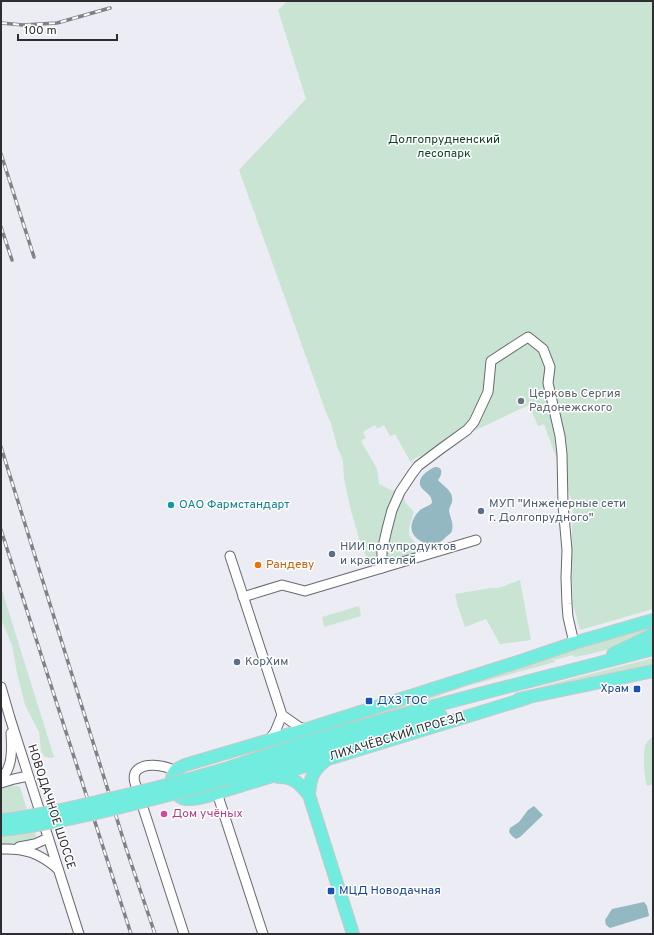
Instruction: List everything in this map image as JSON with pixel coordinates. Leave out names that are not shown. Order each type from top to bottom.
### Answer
[{"type":"main road","points":[[309,795],[295,780],[289,777],[281,777],[268,778],[217,793],[193,799],[185,799],[178,796],[175,791],[172,774],[185,765],[307,729],[516,663],[574,643],[653,620]]},
{"type":"main road","points":[[582,668],[653,634]]},
{"type":"main road","name":"ЛИХАЧЁВСКИЙ ПРОЕЗД","points":[[324,742],[437,705],[653,649]]},
{"type":"main road","name":"ЛИХАЧЁВСКИЙ ПРОЕЗД","points":[[324,742],[653,671]]},
{"type":"main road","name":"ЛИХАЧЁВСКИЙ ПРОЕЗД","points":[[366,734],[540,679]]},
{"type":"main road","name":"ЛИХАЧЁВСКИЙ ПРОЕЗД","points":[[268,778],[527,698]]},
{"type":"main road","points":[[1,830],[65,820],[184,791],[227,774],[324,742]]},
{"type":"main road","points":[[327,759],[315,770],[312,776],[309,795],[353,934]]},
{"type":"main road","points":[[1,820],[63,810],[122,797],[186,780],[227,774]]},
{"type":"street","points":[[382,568],[382,551],[387,529],[392,510],[400,492],[418,466],[467,430],[474,422],[488,392],[491,361],[528,337],[543,349],[550,367],[548,383],[560,436],[562,454],[563,505],[567,550],[567,604],[568,617],[574,643]]},
{"type":"street","points":[[243,597],[282,584],[305,591],[476,540]]},
{"type":"street","points":[[230,556],[282,715],[299,727],[307,729]]},
{"type":"street","name":"НОВОДАЧНОЕ ШОССЕ","points":[[1,687],[79,934]]},
{"type":"street","points":[[269,740],[275,732],[282,715]]},
{"type":"street","points":[[1,779],[8,768],[11,758],[12,741],[10,718]]},
{"type":"street","points":[[175,771],[164,766],[148,766],[140,768],[134,775],[134,779],[184,934]]},
{"type":"street","points":[[1,783],[28,776]]},
{"type":"street","points":[[217,793],[263,934]]},
{"type":"street","points":[[5,848],[35,844],[48,838]]},
{"type":"street","points":[[5,848],[33,853],[58,869]]},
{"type":"green space","name":"Долгопрудненский лесопарк","points":[[287,1],[653,1],[653,609],[580,630],[573,604],[571,557],[573,504],[544,424],[538,426],[529,405],[414,459],[411,463],[395,434],[390,436],[384,425],[377,429],[375,425],[363,432],[366,438],[361,441],[377,469],[379,484],[403,493],[405,502],[414,512],[409,527],[409,535],[418,546],[420,554],[375,567],[369,563],[361,545],[351,511],[344,479],[343,461],[337,446],[331,423],[239,170],[306,99],[278,10]]},
{"type":"green space","points":[[520,580],[531,640],[500,644],[486,619],[465,627],[455,594],[498,588]]},
{"type":"green space","points":[[1,587],[54,757],[49,758],[44,756],[41,751],[39,732],[25,705],[12,645],[1,619]]},
{"type":"green space","points":[[359,606],[361,616],[324,627],[322,617]]},
{"type":"green space","points":[[653,625],[653,630],[621,646],[586,655],[574,657],[573,655],[554,660],[555,662],[467,686],[407,707],[314,736],[312,734]]},
{"type":"green space","points":[[653,658],[653,667],[520,695],[520,692]]},
{"type":"green space","points":[[653,737],[653,784],[647,786],[644,750],[647,742]]},
{"type":"green space","points":[[13,784],[14,786],[20,787],[27,810],[1,814],[1,789]]},
{"type":"green space","points":[[35,832],[36,838],[25,845],[1,846],[1,837]]},
{"type":"water","points":[[435,467],[440,468],[441,470],[438,480],[452,495],[452,502],[449,511],[452,531],[437,544],[427,544],[415,537],[412,530],[412,522],[419,511],[432,503],[430,496],[421,487],[420,480],[426,472]]},
{"type":"water","points":[[534,806],[543,815],[516,839],[509,832],[510,828],[519,822],[528,810]]},
{"type":"water","points":[[644,902],[647,906],[649,916],[610,928],[606,925],[605,920],[612,909]]},
{"type":"railway","points":[[1,23],[23,25],[57,23],[110,8]]},
{"type":"railway","points":[[1,154],[34,257]]},
{"type":"railway","points":[[1,227],[12,260]]},
{"type":"railway","points":[[1,447],[126,848],[155,934]]},
{"type":"railway","points":[[1,530],[131,934]]},
{"type":"place","name":"Церковь Сергия Радонежского","points":[[521,401]]},
{"type":"place","name":"ОАО Фармстандарт","points":[[171,505]]},
{"type":"place","name":"МУП \"Инженерные сети г. Долгопрудного\"","points":[[481,511]]},
{"type":"place","name":"НИИ полупродуктов и красителей","points":[[332,554]]},
{"type":"place","name":"Рандеву","points":[[258,565]]},
{"type":"place","name":"КорХим","points":[[237,662]]},
{"type":"place","name":"Храм","points":[[637,689]]},
{"type":"place","name":"ДХЗ ТОС","points":[[369,701]]},
{"type":"place","name":"Дом учёных","points":[[164,814]]},
{"type":"place","name":"МЦД Новодачная","points":[[331,891]]}]
